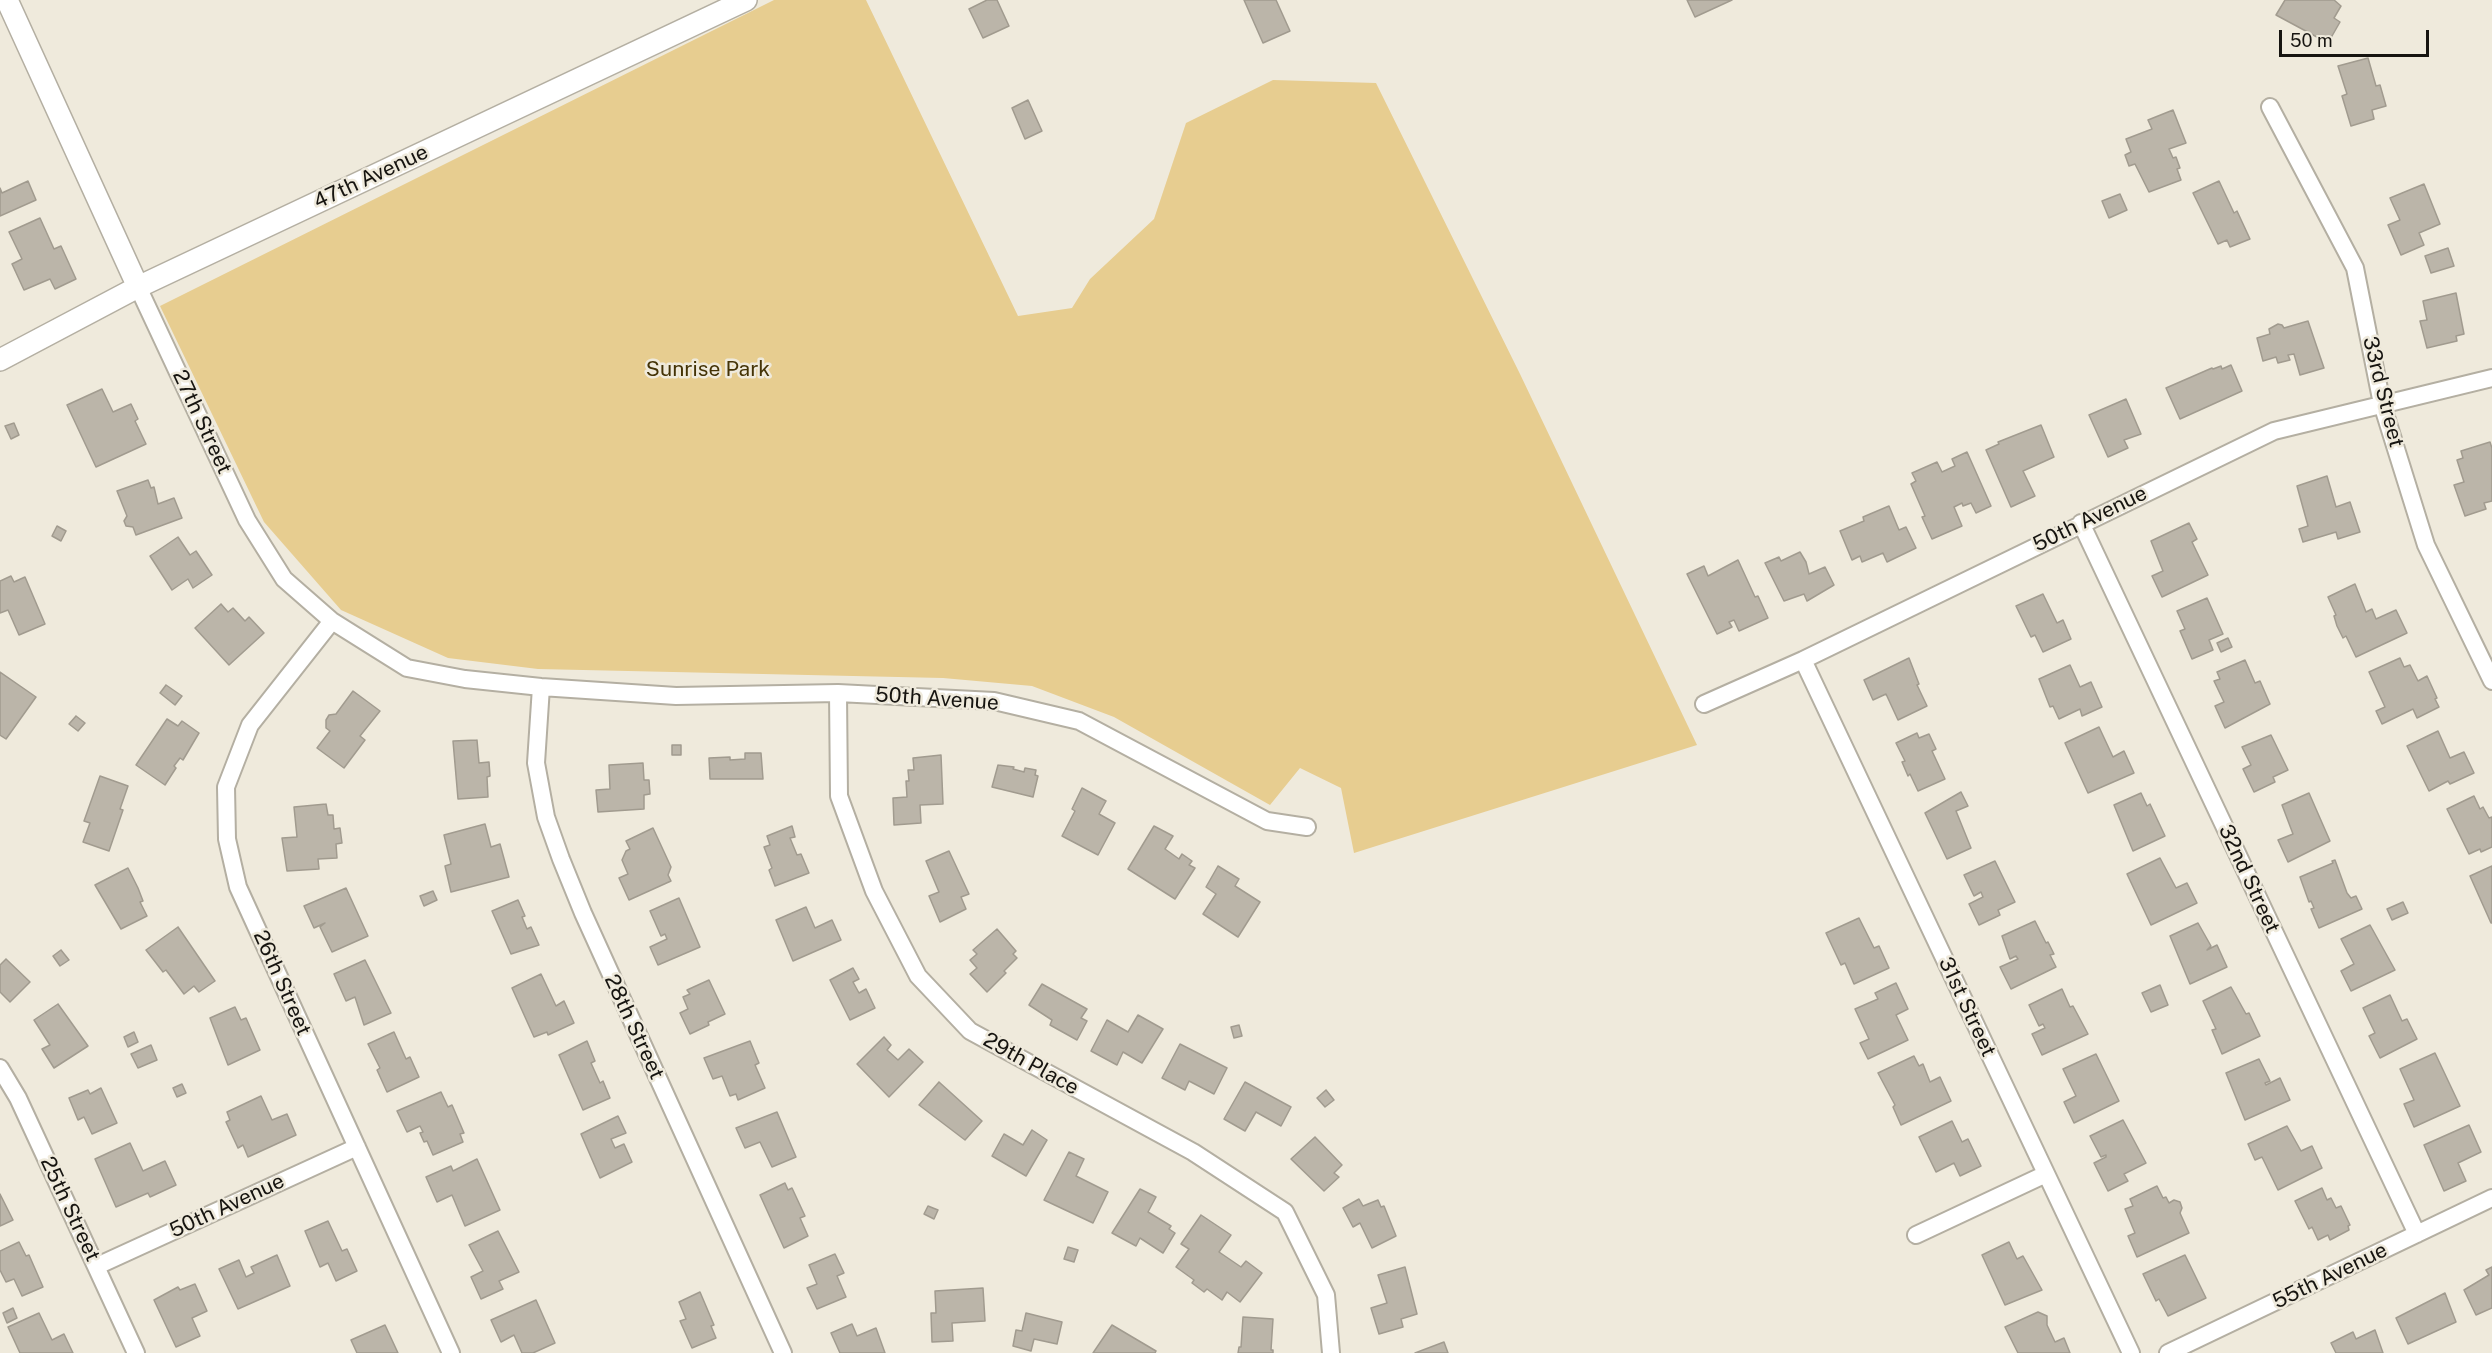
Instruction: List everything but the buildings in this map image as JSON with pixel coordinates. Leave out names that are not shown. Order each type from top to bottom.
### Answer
[{"type":"street","name":"27th Street","points":[[7,0],[247,520],[284,579],[332,621],[407,668],[465,679],[541,687]]},
{"type":"street","name":"47th Avenue","points":[[0,360],[138,287],[746,0]]},
{"type":"street","name":"33rd Street","points":[[2270,107],[2355,268],[2382,404],[2426,546],[2492,681]]},
{"type":"street","name":"50th Avenue","points":[[1704,704],[1803,660],[2274,431],[2492,378]]},
{"type":"street","name":"32nd Street","points":[[2081,523],[2417,1234]]},
{"type":"street","name":"26th Street","points":[[332,621],[250,725],[226,787],[227,839],[238,887],[451,1353]]},
{"type":"street","name":"31st Street","points":[[1803,660],[2131,1353]]},
{"type":"street","name":"50th Avenue","points":[[541,687],[676,696],[838,693],[994,701],[1079,721],[1267,821],[1306,827]]},
{"type":"street","name":"28th Street","points":[[541,687],[536,763],[546,817],[561,860],[583,914],[783,1353]]},
{"type":"street","name":"29th Place","points":[[838,693],[839,796],[874,891],[918,976],[970,1031],[1193,1152],[1285,1212],[1326,1295],[1331,1353]]},
{"type":"street","name":"25th Street","points":[[0,1068],[18,1098],[136,1353]]},
{"type":"street","name":"50th Avenue","points":[[97,1266],[357,1147]]},
{"type":"street","points":[[1917,1235],[2046,1174]]},
{"type":"street","name":"55th Avenue","points":[[2168,1353],[2492,1198]]},
{"type":"green space","name":"Sunrise Park","points":[[774,0],[866,0],[1018,316],[1072,308],[1090,279],[1154,219],[1186,123],[1273,80],[1376,83],[1520,374],[1697,745],[1354,853],[1341,788],[1300,768],[1270,805],[1114,717],[1032,686],[943,678],[538,669],[448,658],[341,610],[264,522],[160,306]]}]
